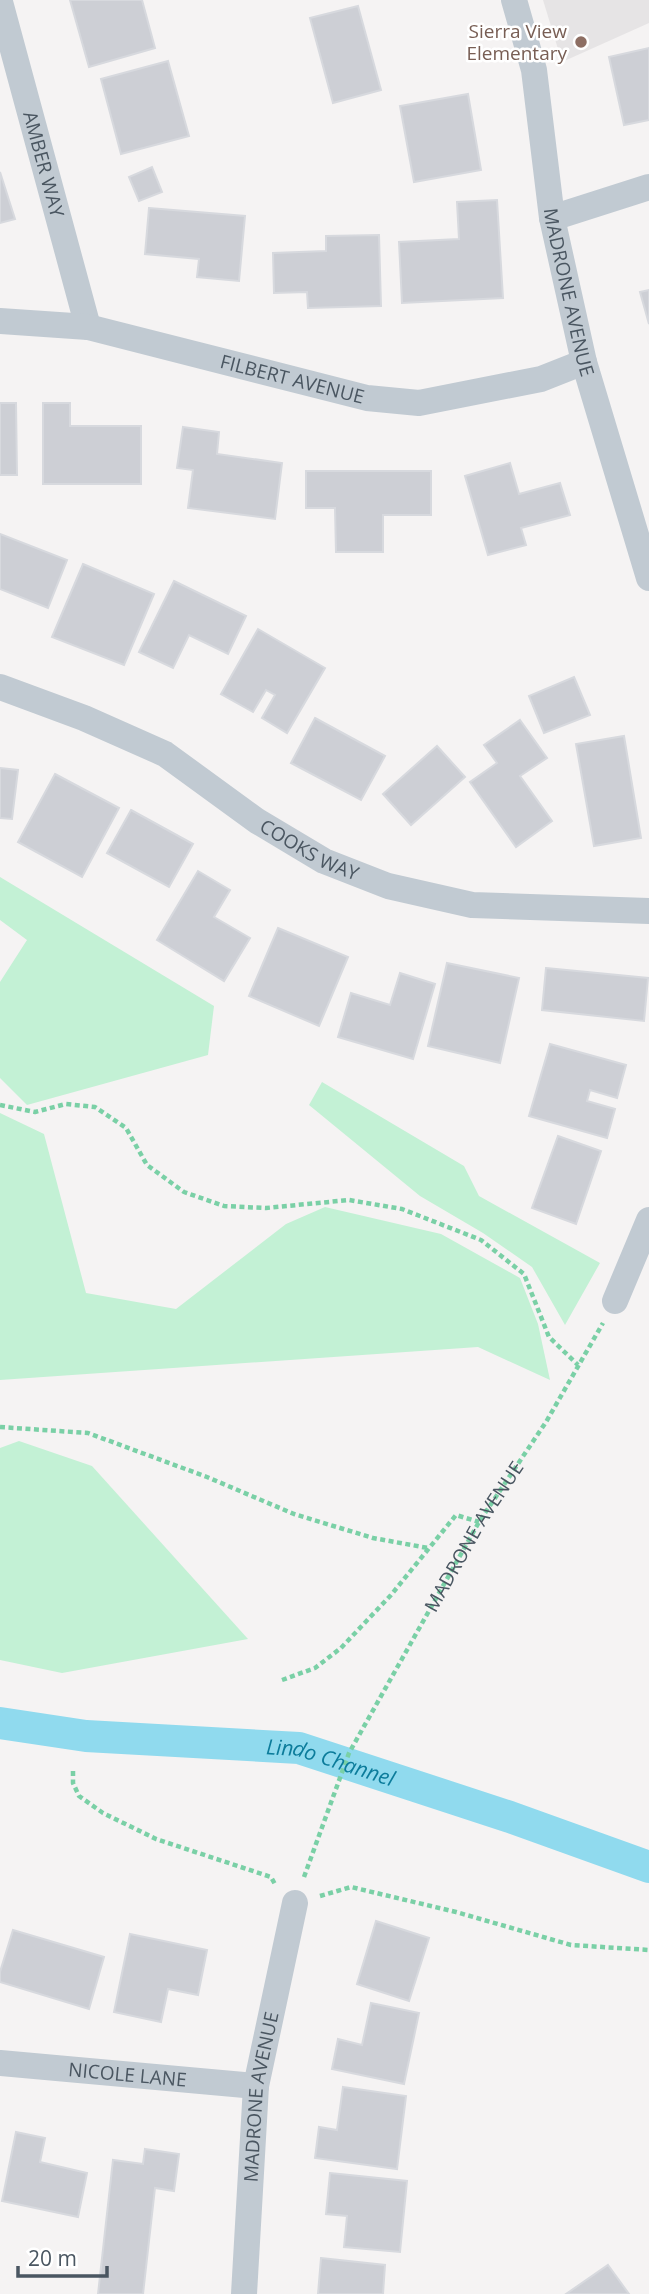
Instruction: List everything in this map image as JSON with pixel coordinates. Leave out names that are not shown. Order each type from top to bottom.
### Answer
[{"type":"street","name":"MADRONE AVENUE","points":[[514,0],[534,70],[552,218],[584,362],[647,565]]},
{"type":"street","name":"AMBER WAY","points":[[0,2],[88,327]]},
{"type":"street","points":[[552,218],[649,187]]},
{"type":"street","name":"FILBERT AVENUE","points":[[0,321],[88,327],[367,398],[419,403],[541,379],[584,362]]},
{"type":"street","name":"COOKS WAY","points":[[0,687],[84,718],[165,754],[257,821],[324,861],[388,886],[472,905],[649,911]]},
{"type":"street","points":[[615,1301],[649,1220]]},
{"type":"street","name":"MADRONE AVENUE","points":[[244,2294],[256,2086],[295,1903]]},
{"type":"street","name":"NICOLE LANE","points":[[0,2063],[256,2086]]},
{"type":"path","points":[[0,1105],[35,1112],[66,1104],[95,1107],[127,1128],[147,1165],[184,1192],[224,1206],[266,1208],[349,1200],[402,1209],[481,1240],[524,1274],[549,1337],[578,1365]]},
{"type":"path","name":"MADRONE AVENUE","points":[[310,1859],[349,1753],[389,1678],[479,1522],[546,1422],[615,1301]]},
{"type":"path","points":[[0,1427],[88,1433],[207,1477],[294,1514],[373,1538],[428,1548]]},
{"type":"path","points":[[282,1679],[315,1668],[341,1648],[391,1595],[456,1515],[479,1522]]},
{"type":"path","points":[[73,1771],[73,1783],[79,1796],[103,1813],[156,1839],[271,1877],[280,1892],[295,1903],[351,1887],[456,1912],[571,1945],[649,1950]]},
{"type":"shaded area","name":"Sierra View Elementary","points":[[543,0],[649,0],[649,23],[562,62]]},
{"type":"green space","points":[[0,877],[214,1006],[208,1055],[27,1105],[0,1078],[0,982],[27,940],[0,920]]},
{"type":"green space","points":[[322,1082],[464,1166],[479,1196],[600,1263],[565,1325],[532,1267],[483,1233],[420,1196],[309,1105]]},
{"type":"green space","points":[[0,1113],[44,1134],[86,1293],[176,1309],[286,1224],[325,1207],[441,1234],[520,1278],[538,1324],[550,1380],[478,1347],[0,1380]]},
{"type":"green space","points":[[19,1441],[92,1466],[248,1639],[62,1673],[0,1660],[0,1448]]},
{"type":"building","points":[[70,0],[142,0],[155,48],[89,67]]},
{"type":"building","points":[[358,6],[381,90],[333,103],[310,18]]},
{"type":"building","points":[[649,48],[649,120],[624,125],[609,57]]},
{"type":"building","points":[[168,61],[189,136],[121,154],[101,79]]},
{"type":"building","points":[[468,94],[481,170],[414,182],[400,106]]},
{"type":"building","points":[[152,167],[162,192],[139,201],[129,177]]},
{"type":"building","points":[[0,172],[15,219],[0,223]]},
{"type":"building","points":[[497,200],[503,298],[402,303],[399,242],[459,239],[457,202]]},
{"type":"building","points":[[149,208],[245,216],[239,281],[197,277],[199,259],[145,254]]},
{"type":"building","points":[[379,235],[381,306],[308,308],[307,292],[274,293],[273,253],[326,251],[326,236]]},
{"type":"building","points":[[649,290],[649,324],[640,292]]},
{"type":"building","points":[[0,403],[16,403],[17,475],[0,475]]},
{"type":"building","points":[[43,403],[70,403],[70,426],[141,426],[141,484],[43,484]]},
{"type":"building","points":[[183,427],[219,432],[217,454],[282,463],[275,519],[188,508],[193,470],[177,468]]},
{"type":"building","points":[[510,463],[519,494],[560,483],[570,515],[521,528],[526,545],[488,555],[465,476]]},
{"type":"building","points":[[306,471],[431,471],[431,515],[383,515],[383,552],[336,552],[335,508],[306,508]]},
{"type":"building","points":[[0,534],[67,560],[48,608],[0,589]]},
{"type":"building","points":[[83,564],[154,594],[124,665],[52,637]]},
{"type":"building","points":[[174,581],[246,616],[228,654],[189,635],[173,668],[139,652]]},
{"type":"building","points":[[258,629],[325,668],[287,733],[262,718],[275,695],[266,690],[253,712],[221,694]]},
{"type":"building","points":[[574,677],[590,715],[544,733],[529,696]]},
{"type":"building","points":[[315,718],[385,756],[361,800],[291,763]]},
{"type":"building","points":[[520,720],[547,758],[520,776],[552,821],[516,847],[470,782],[497,763],[484,745]]},
{"type":"building","points":[[624,736],[641,838],[594,846],[576,744]]},
{"type":"building","points":[[437,746],[465,777],[411,825],[383,794]]},
{"type":"building","points":[[0,768],[18,770],[12,819],[0,818]]},
{"type":"building","points":[[55,774],[119,808],[82,877],[18,842]]},
{"type":"building","points":[[131,810],[193,844],[169,887],[107,853]]},
{"type":"building","points":[[198,871],[230,890],[214,917],[250,938],[224,981],[157,940]]},
{"type":"building","points":[[278,928],[348,957],[319,1026],[249,996]]},
{"type":"building","points":[[447,963],[519,978],[500,1063],[428,1046]]},
{"type":"building","points":[[546,968],[648,978],[644,1021],[542,1010]]},
{"type":"building","points":[[400,973],[435,984],[413,1059],[338,1037],[351,993],[390,1005]]},
{"type":"building","points":[[550,1044],[626,1065],[617,1098],[590,1090],[587,1101],[615,1109],[607,1138],[529,1116]]},
{"type":"building","points":[[558,1136],[601,1151],[576,1224],[532,1208]]},
{"type":"building","points":[[376,1921],[429,1938],[409,2001],[357,1984]]},
{"type":"building","points":[[13,1930],[104,1957],[89,2009],[0,1982],[0,1972]]},
{"type":"building","points":[[130,1934],[207,1950],[198,1995],[168,1989],[161,2022],[114,2012]]},
{"type":"building","points":[[371,2003],[419,2013],[404,2084],[332,2069],[338,2039],[362,2045]]},
{"type":"building","points":[[343,2087],[406,2096],[397,2169],[315,2158],[319,2127],[337,2130]]},
{"type":"building","points":[[16,2132],[45,2138],[40,2162],[87,2173],[78,2217],[2,2201]]},
{"type":"building","points":[[145,2149],[179,2154],[174,2191],[155,2188],[143,2294],[98,2294],[113,2160],[143,2164]]},
{"type":"building","points":[[330,2173],[407,2181],[400,2252],[344,2247],[347,2216],[326,2214]]},
{"type":"building","points":[[321,2258],[385,2265],[383,2294],[318,2294]]},
{"type":"building","points":[[608,2265],[629,2294],[566,2294]]},
{"type":"waterway","name":"Lindo Channel","points":[[0,1723],[86,1736],[299,1748],[510,1817],[649,1867]]},
{"type":"place","name":"Sierra View Elementary","points":[[581,42]]}]
